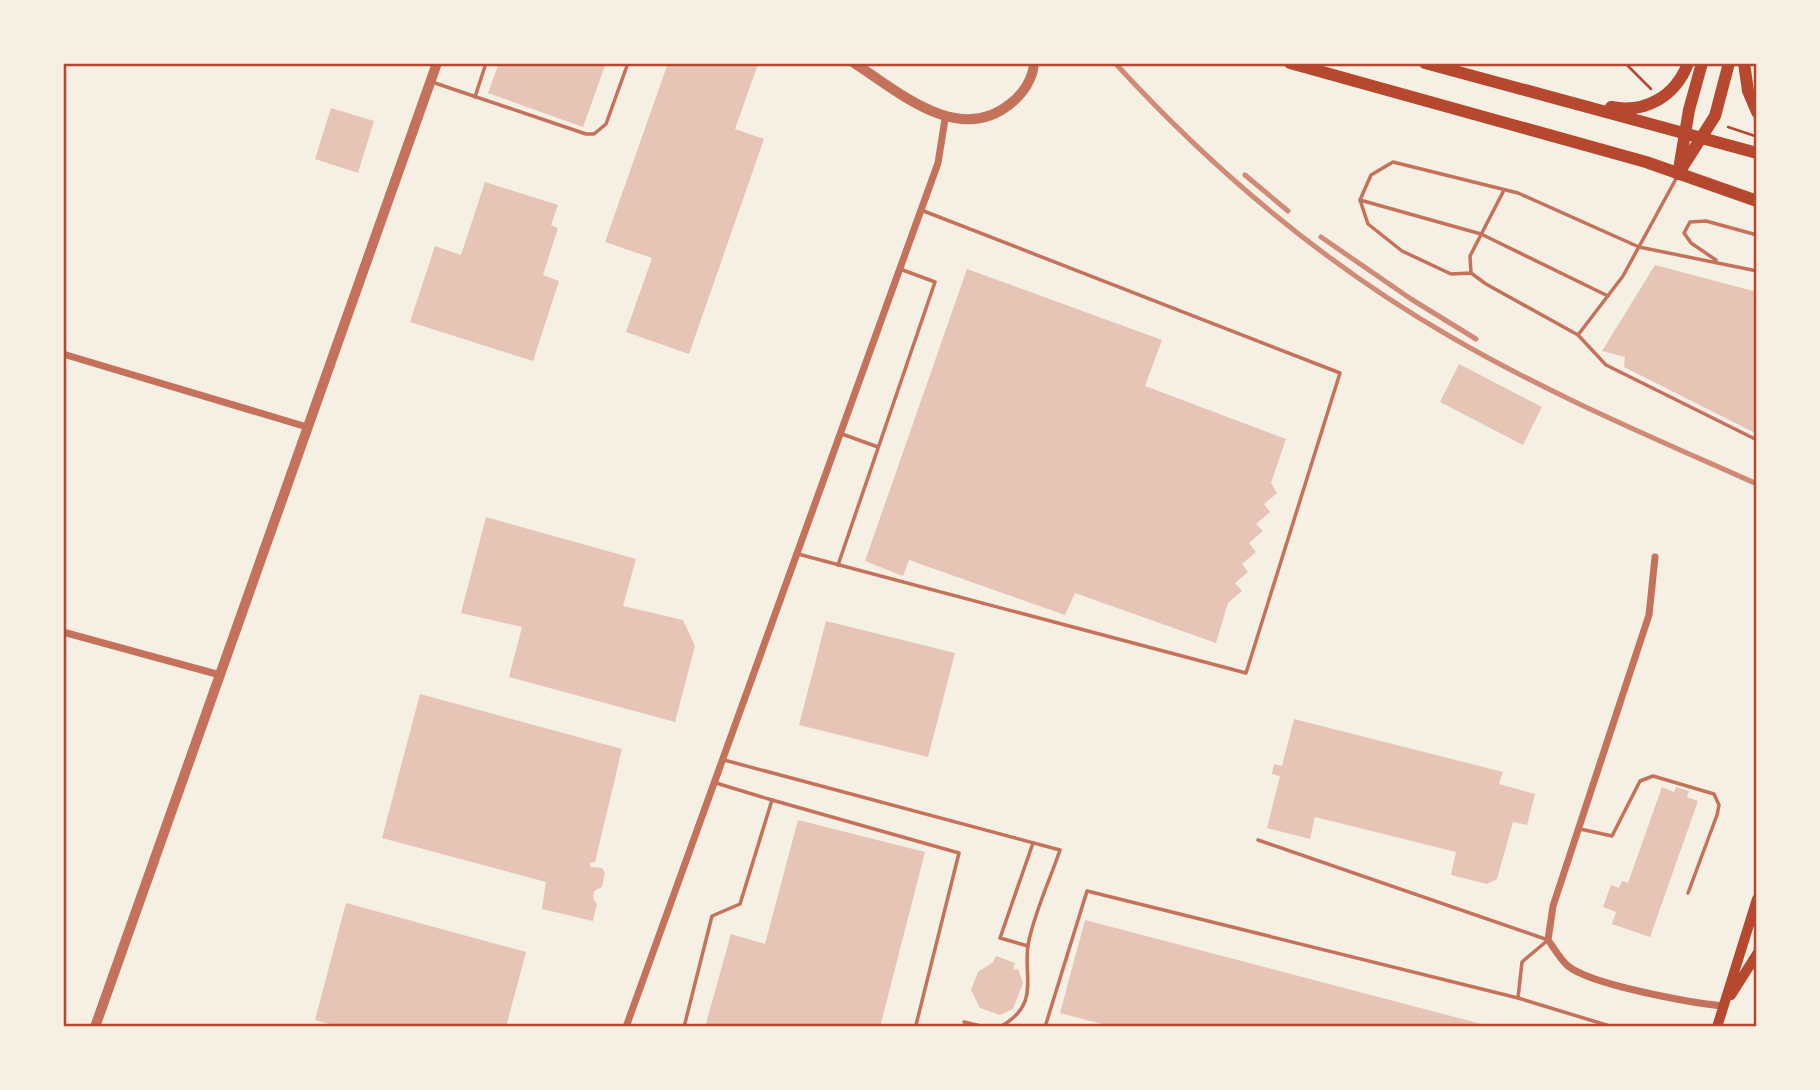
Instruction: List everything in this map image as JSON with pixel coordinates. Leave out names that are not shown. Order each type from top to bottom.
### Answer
[{"type":"main road","points":[[1290,63],[1646,162],[1757,201]]},
{"type":"main road","points":[[1425,63],[1757,153]]},
{"type":"main road","points":[[1542,95],[1558,94],[1624,109],[1639,108],[1673,89],[1688,63]]},
{"type":"main road","points":[[1678,174],[1702,63]]},
{"type":"main road","points":[[1678,174],[1714,116],[1729,63]]},
{"type":"main road","points":[[1744,63],[1748,91],[1757,112]]},
{"type":"main road","points":[[1717,1027],[1757,899]]},
{"type":"main road","points":[[1724,1006],[1757,954]]},
{"type":"street","points":[[95,1027],[437,63]]},
{"type":"street","points":[[853,63],[945,119],[978,119],[1005,108],[1026,87],[1034,63]]},
{"type":"street","points":[[626,1027],[938,163],[945,119]]},
{"type":"street","points":[[63,354],[307,427]]},
{"type":"street","points":[[1655,556],[1648,615],[1553,906],[1548,940],[1568,966],[1591,977],[1697,1004],[1724,1006]]},
{"type":"street","points":[[63,632],[220,675]]},
{"type":"lane","points":[[475,97],[486,63]]},
{"type":"lane","points":[[430,81],[586,134],[594,134],[606,124],[628,63]]},
{"type":"lane","points":[[1757,271],[1639,247],[1518,193],[1503,192],[1393,162],[1371,175],[1360,200],[1368,224],[1402,251],[1451,275],[1471,273],[1578,335],[1606,365],[1757,440]]},
{"type":"lane","points":[[1578,335],[1608,296],[1639,247],[1678,174]]},
{"type":"lane","points":[[1471,273],[1470,256],[1503,192]]},
{"type":"lane","points":[[1360,200],[1481,234],[1608,296]]},
{"type":"lane","points":[[798,554],[1245,673],[1340,373],[921,211]]},
{"type":"lane","points":[[1719,262],[1691,243],[1684,233],[1690,222],[1706,221],[1757,236]]},
{"type":"lane","points":[[838,565],[935,282],[900,269]]},
{"type":"lane","points":[[842,434],[878,447]]},
{"type":"lane","points":[[724,760],[1060,850],[1028,946],[1030,980],[1021,1011],[1000,1027]]},
{"type":"lane","points":[[1578,828],[1612,836],[1640,781],[1653,776],[1714,794],[1719,806],[1717,815],[1688,893]]},
{"type":"lane","points":[[716,783],[959,853],[916,1025],[921,1027]]},
{"type":"lane","points":[[684,1027],[712,916],[740,904],[772,800]]},
{"type":"lane","points":[[1258,841],[1548,940]]},
{"type":"lane","points":[[1028,946],[1000,938],[1033,843]]},
{"type":"lane","points":[[1045,1027],[1087,891],[1518,998],[1613,1027]]},
{"type":"lane","points":[[1518,998],[1522,962],[1548,940]]},
{"type":"lane","points":[[964,1022],[985,1027]]},
{"type":"path","points":[[1625,63],[1653,92]]},
{"type":"path","points":[[1728,127],[1757,137]]},
{"type":"building","points":[[499,63],[606,63],[583,127],[488,93]]},
{"type":"building","points":[[668,63],[758,64],[735,129],[764,139],[689,354],[626,332],[652,258],[605,242]]},
{"type":"building","points":[[331,108],[374,121],[358,173],[315,159]]},
{"type":"building","points":[[485,182],[558,205],[551,225],[558,228],[543,275],[559,281],[533,361],[410,322],[435,246],[461,255]]},
{"type":"building","points":[[1655,265],[1757,292],[1757,434],[1624,367],[1625,357],[1602,351]]},
{"type":"building","points":[[967,269],[1162,340],[1145,386],[1286,439],[1271,483],[1277,493],[1264,504],[1270,512],[1256,524],[1263,531],[1249,543],[1256,552],[1242,564],[1248,572],[1235,583],[1242,591],[1228,603],[1216,643],[1075,593],[1065,615],[909,560],[903,576],[865,561]]},
{"type":"building","points":[[1459,364],[1542,407],[1523,445],[1440,402]]},
{"type":"building","points":[[486,517],[636,559],[623,606],[683,620],[695,646],[675,722],[509,677],[522,627],[461,613]]},
{"type":"building","points":[[826,621],[955,653],[928,757],[799,725]]},
{"type":"building","points":[[420,694],[622,749],[595,862],[590,863],[590,867],[602,868],[605,873],[602,887],[594,891],[593,899],[597,904],[593,921],[542,909],[546,882],[382,838]]},
{"type":"building","points":[[1294,719],[1503,772],[1499,784],[1535,794],[1527,825],[1513,822],[1497,879],[1487,884],[1451,875],[1456,852],[1315,817],[1310,839],[1267,828],[1280,776],[1272,774],[1274,764],[1282,766]]},
{"type":"building","points":[[1662,787],[1674,792],[1676,787],[1689,791],[1687,797],[1698,801],[1650,937],[1612,924],[1616,912],[1603,907],[1611,885],[1619,888],[1622,881],[1628,883]]},
{"type":"building","points":[[798,820],[925,852],[880,1027],[705,1027],[731,934],[765,944]]},
{"type":"building","points":[[346,903],[526,952],[506,1027],[340,1027],[315,1020]]},
{"type":"building","points":[[1085,920],[1489,1027],[1113,1027],[1060,1013]]},
{"type":"building","points":[[996,956],[1015,963],[1013,970],[1018,969],[1023,983],[1013,1009],[1000,1015],[980,1008],[971,990],[978,972],[993,962]]},
{"type":"railway","points":[[1115,63],[1231,177],[1272,213],[1359,279],[1451,337],[1526,378],[1757,484]]},
{"type":"railway","points":[[1245,175],[1288,211]]},
{"type":"railway","points":[[1321,237],[1411,299],[1476,339]]}]
